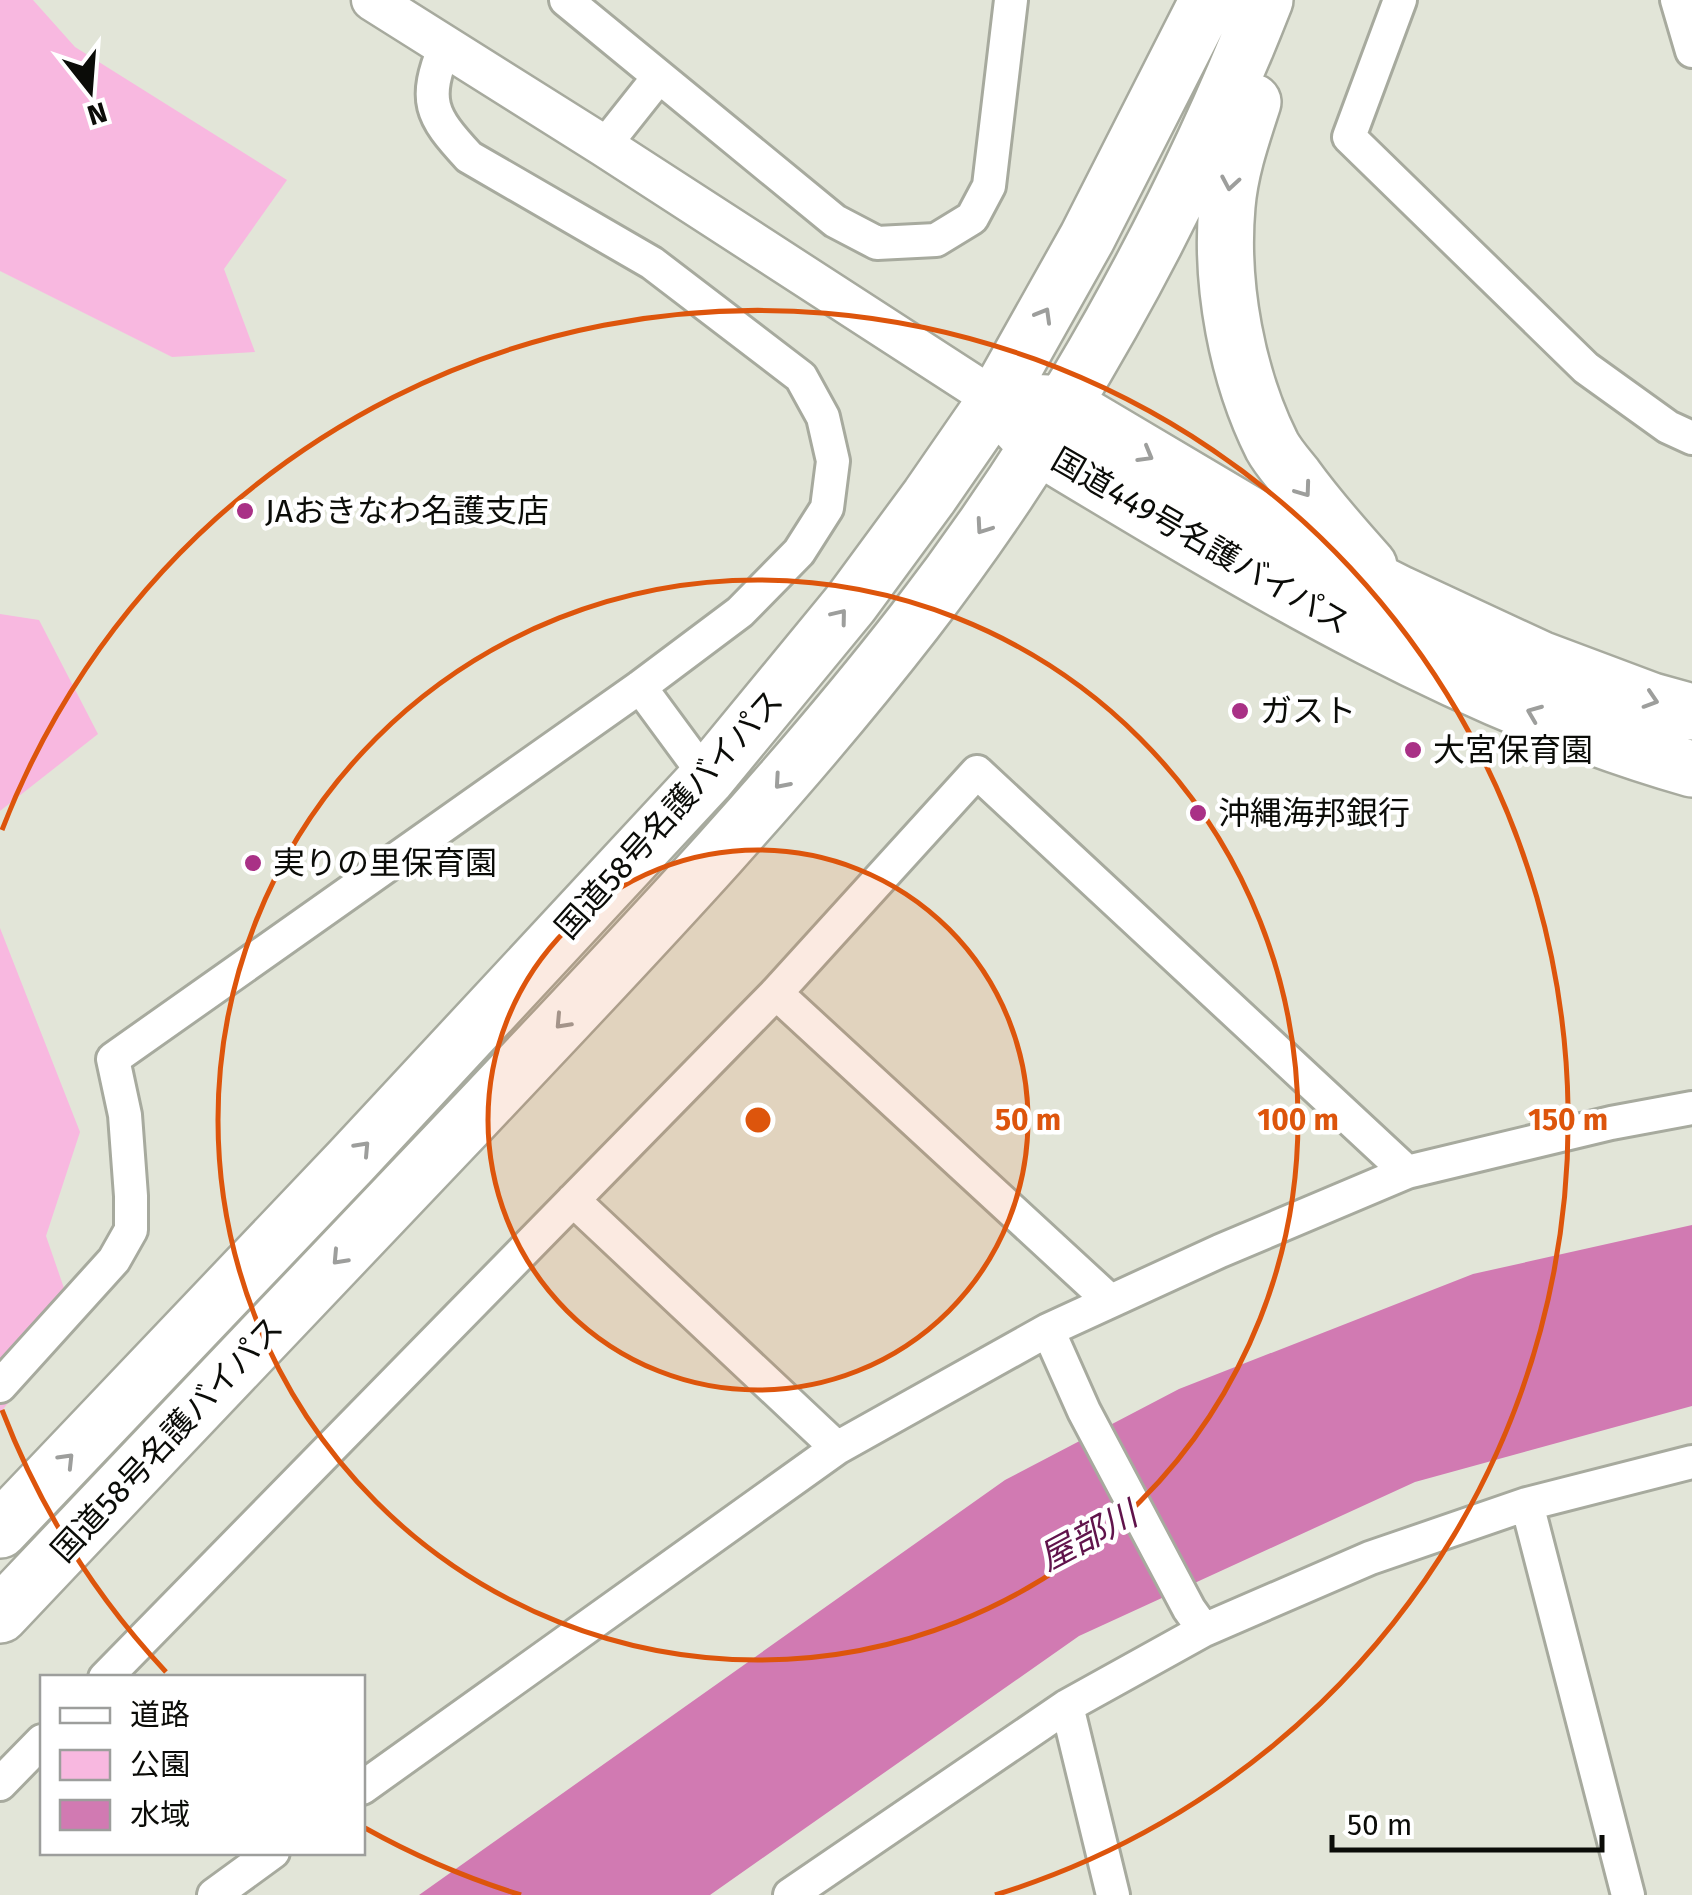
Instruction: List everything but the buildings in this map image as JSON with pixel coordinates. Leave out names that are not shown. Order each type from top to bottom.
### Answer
[{"type":"highway","name":"国道58号名護バイパス","points":[[0,1530],[352,1161],[707,778],[851,603],[996,400],[1088,238],[1208,0]]},
{"type":"highway","name":"国道58号名護バイパス","points":[[0,1615],[541,1045],[767,798],[915,621],[1050,425],[1171,214],[1261,10]]},
{"type":"highway","points":[[1261,10],[1259,81],[1226,206],[1226,277],[1238,350],[1273,448],[1320,512],[1400,594]]},
{"type":"highway","name":"国道449号名護バイパス","points":[[996,400],[1050,425],[1134,448],[1289,538],[1540,659],[1692,712]]},
{"type":"highway","name":"国道449号名護バイパス","points":[[1050,425],[1252,575],[1341,624],[1532,713],[1638,754],[1692,769]]},
{"type":"street","points":[[372,0],[996,400]]},
{"type":"street","points":[[566,0],[835,221],[877,242],[936,240],[972,218],[989,186],[1011,0]]},
{"type":"street","points":[[1400,0],[1349,136],[1586,368],[1668,428],[1692,438]]},
{"type":"street","points":[[1677,0],[1692,51]]},
{"type":"street","points":[[0,1386],[114,1260],[131,1230],[125,1114],[113,1059],[640,687],[740,612],[798,552],[827,508],[832,461],[823,417],[801,377],[652,263],[469,157],[448,135],[432,104],[433,75],[445,46]]},
{"type":"street","points":[[604,146],[658,78]]},
{"type":"street","points":[[640,687],[707,778]]},
{"type":"street","points":[[108,1675],[776,993],[977,772],[1407,1172]]},
{"type":"street","points":[[776,993],[1110,1300]]},
{"type":"street","points":[[365,1786],[838,1448],[1048,1330],[1407,1172],[1610,1123],[1692,1108]]},
{"type":"street","points":[[572,1200],[838,1448]]},
{"type":"street","points":[[1048,1330],[1084,1411],[1197,1620]]},
{"type":"street","points":[[790,1895],[1197,1620],[1527,1504],[1692,1462]]},
{"type":"street","points":[[1527,1504],[1628,1895]]},
{"type":"street","points":[[1067,1706],[1114,1895]]},
{"type":"street","points":[[0,1784],[40,1743]]},
{"type":"street","points":[[214,1895],[269,1855]]},
{"type":"green space","points":[[0,0],[33,0],[75,47],[287,180],[224,269],[255,352],[172,357],[0,271]]},
{"type":"green space","points":[[0,614],[39,620],[98,734],[0,811]]},
{"type":"green space","points":[[0,928],[80,1132],[46,1236],[75,1320],[0,1413]]},
{"type":"water","name":"屋部川","points":[[1692,1225],[1692,1406],[1415,1482],[1079,1636],[710,1895],[419,1895],[1005,1480],[1179,1389],[1473,1274]]},
{"type":"place","name":"JAおきなわ名護支店","points":[[245,511]]},
{"type":"place","name":"ガスト","points":[[1240,711]]},
{"type":"place","name":"大宮保育園","points":[[1413,750]]},
{"type":"place","name":"沖縄海邦銀行","points":[[1198,813]]},
{"type":"place","name":"実りの里保育園","points":[[253,863]]}]
